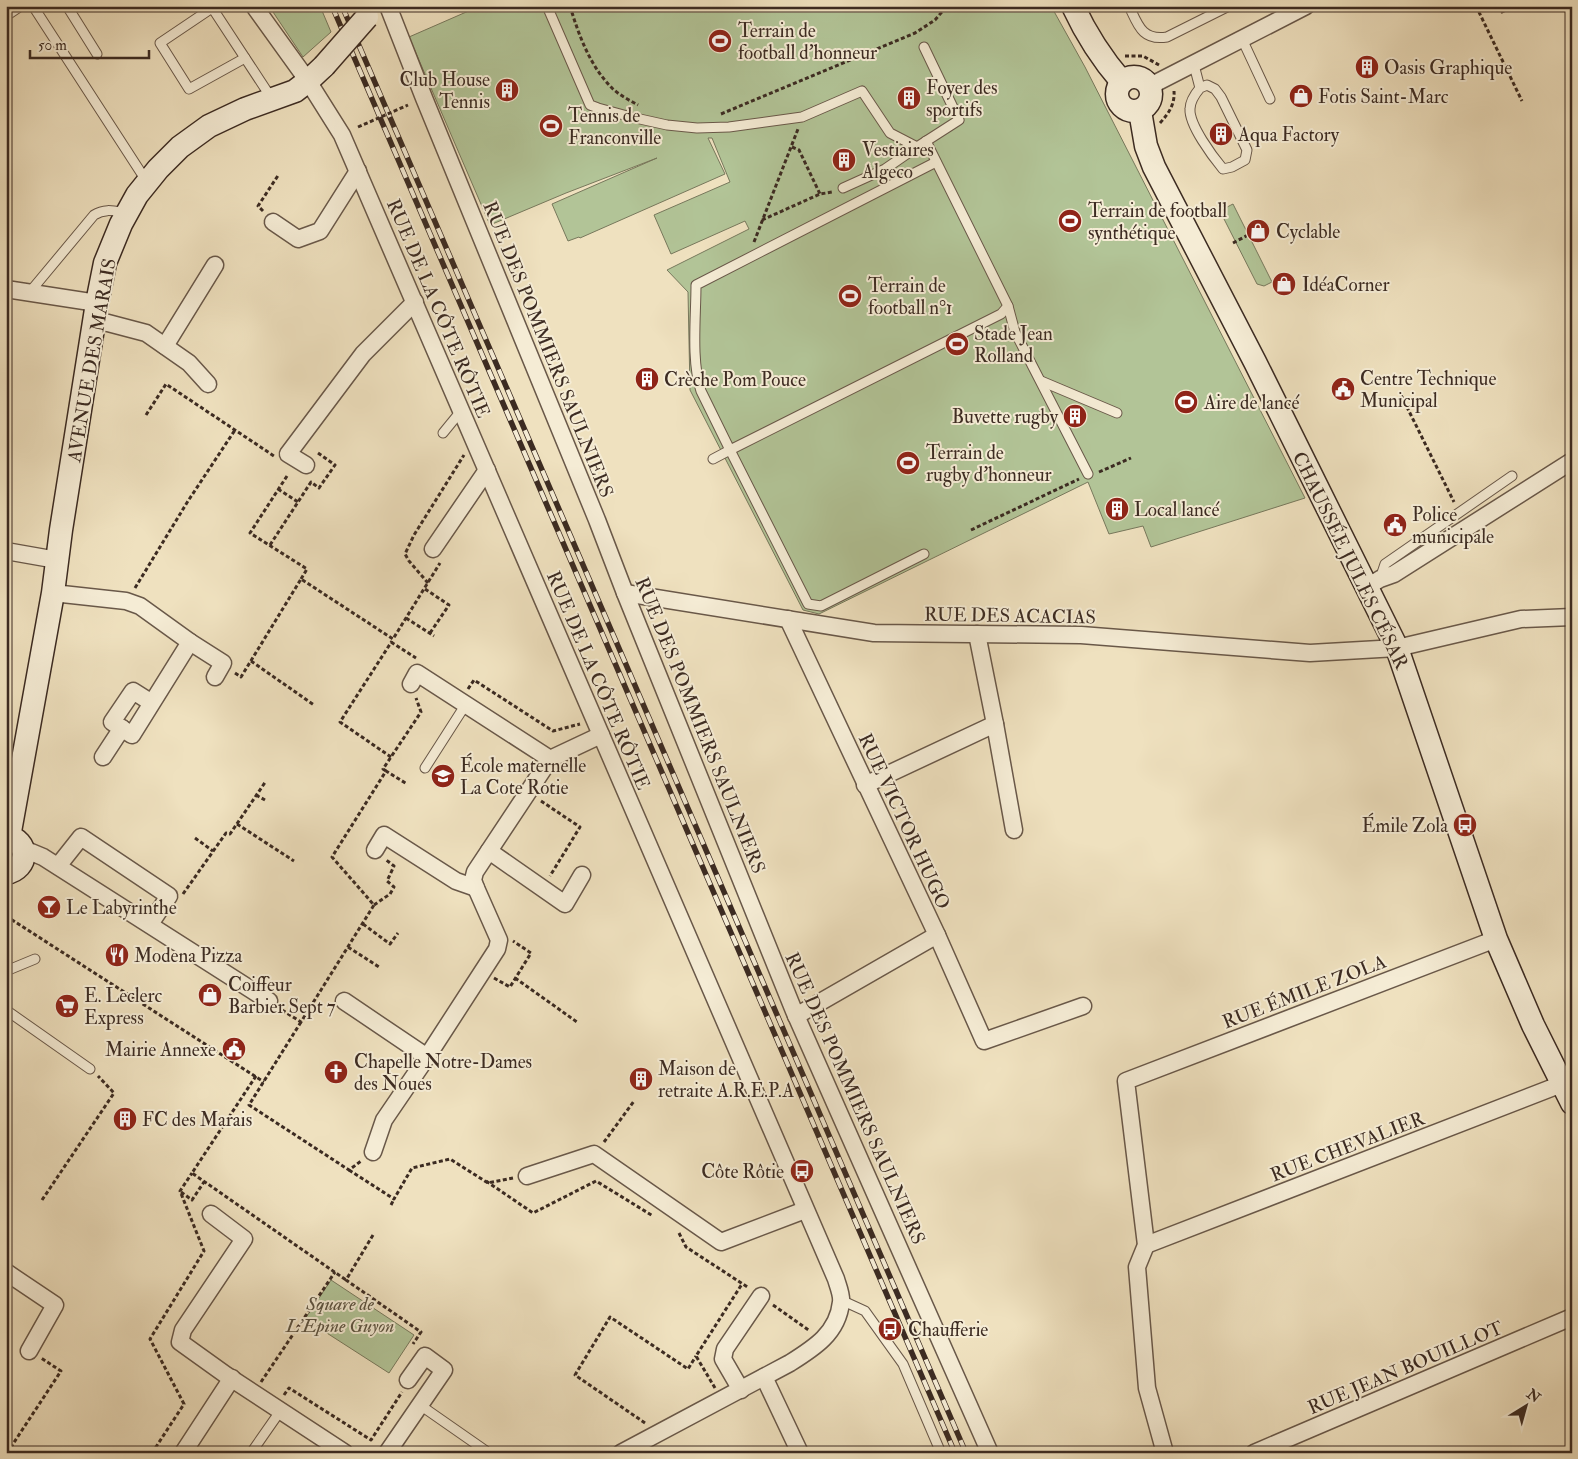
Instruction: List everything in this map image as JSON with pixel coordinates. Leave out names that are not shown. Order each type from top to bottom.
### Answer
[{"type":"street","name":"RUE DE LA CÔTE RÔTIE","points":[[254,6],[308,81],[342,135],[836,1279],[841,1300]]},
{"type":"street","name":"RUE DES POMMIERS SAULNIERS","points":[[388,6],[796,1016],[990,1453]]},
{"type":"street","points":[[1073,6],[1091,40],[1122,82]]},
{"type":"street","points":[[1150,86],[1306,6]]},
{"type":"street","name":"AVENUE DES MARAIS","points":[[6,873],[17,869],[21,864],[13,842],[105,263],[137,195],[158,168],[180,147],[209,126],[245,109],[294,91],[324,66],[371,12]]},
{"type":"street","points":[[1135,77],[1145,81],[1150,86],[1152,96],[1148,105],[1140,111],[1135,112],[1125,109],[1118,102],[1117,91],[1122,82],[1128,78],[1135,77]]},
{"type":"street","name":"CHAUSSÉE JULES CÉSAR","points":[[1140,111],[1146,146],[1154,166],[1255,362],[1374,583],[1496,938],[1533,1026],[1569,1089]]},
{"type":"street","points":[[273,222],[298,239],[320,231],[358,171]]},
{"type":"street","points":[[165,346],[215,265]]},
{"type":"street","points":[[6,289],[29,293],[96,312],[146,333],[189,363],[208,384]]},
{"type":"street","points":[[306,465],[288,454],[363,354],[415,302]]},
{"type":"street","points":[[1374,583],[1394,574],[1572,461]]},
{"type":"street","points":[[433,549],[487,470]]},
{"type":"street","points":[[6,551],[57,560]]},
{"type":"street","points":[[53,593],[126,601],[140,606],[190,642],[219,670]]},
{"type":"street","name":"RUE DES ACACIAS","points":[[625,593],[874,633],[1081,635],[1310,653],[1397,648]]},
{"type":"street","points":[[1397,648],[1521,619],[1572,617]]},
{"type":"street","name":"RUE VICTOR HUGO","points":[[788,620],[984,1041],[1083,1006]]},
{"type":"street","points":[[977,634],[1014,830]]},
{"type":"street","points":[[152,703],[133,691],[112,722],[132,735],[152,703],[190,642]]},
{"type":"street","points":[[411,684],[417,673],[550,758]]},
{"type":"street","points":[[865,785],[995,724]]},
{"type":"street","points":[[103,757],[122,728]]},
{"type":"street","points":[[373,1152],[384,1120],[497,949],[499,940],[476,888],[475,872],[550,758],[601,735]]},
{"type":"street","points":[[374,850],[384,835],[456,881],[476,888]]},
{"type":"street","points":[[58,866],[81,837],[170,896],[150,924]]},
{"type":"street","points":[[13,842],[58,866],[269,1001]]},
{"type":"street","points":[[489,851],[565,904],[582,875]]},
{"type":"street","points":[[796,1016],[936,935]]},
{"type":"street","name":"RUE ÉMILE ZOLA","points":[[1146,1246],[1126,1081],[1496,938]]},
{"type":"street","points":[[344,1002],[427,1057]]},
{"type":"street","name":"RUE CHEVALIER","points":[[1146,1246],[1569,1089]]},
{"type":"street","points":[[527,1176],[594,1154],[721,1242],[805,1210]]},
{"type":"street","points":[[211,1214],[244,1239],[183,1330],[180,1342],[343,1452]]},
{"type":"street","points":[[1146,1246],[1137,1267],[1146,1388],[1165,1453]]},
{"type":"street","points":[[6,1272],[55,1305],[29,1351]]},
{"type":"street","points":[[741,1390],[723,1358],[725,1349],[761,1296]]},
{"type":"street","points":[[621,1453],[790,1364],[823,1340],[837,1318],[841,1300]]},
{"type":"street","name":"RUE JEAN BOUILLOT","points":[[1254,1453],[1572,1317]]},
{"type":"street","points":[[388,1453],[444,1370],[424,1356],[406,1384]]},
{"type":"street","points":[[182,1453],[232,1378]]},
{"type":"street","points":[[764,1378],[800,1453]]},
{"type":"lane","points":[[6,16],[21,6]]},
{"type":"lane","points":[[33,6],[147,182]]},
{"type":"lane","points":[[67,6],[97,54]]},
{"type":"lane","points":[[547,6],[590,105],[667,125],[697,128],[729,127],[802,117],[862,92],[890,134],[917,147]]},
{"type":"lane","points":[[1129,6],[1143,32],[1151,37],[1158,38],[1166,37],[1229,6]]},
{"type":"lane","points":[[246,58],[189,89],[160,43],[212,7],[246,58],[272,99]]},
{"type":"lane","points":[[1242,39],[1270,99]]},
{"type":"lane","points":[[843,188],[884,169],[959,120],[924,47]]},
{"type":"lane","points":[[1194,65],[1200,88],[1193,98],[1190,110],[1194,124],[1211,156],[1223,169],[1232,168],[1245,160],[1247,150],[1221,97],[1214,89],[1207,85],[1200,88]]},
{"type":"lane","points":[[926,141],[1008,306],[1015,332],[1088,474]]},
{"type":"lane","points":[[924,554],[821,606],[808,604],[701,391],[698,381],[696,347],[696,285],[936,162]]},
{"type":"lane","points":[[29,293],[94,215],[100,211],[109,210],[127,214]]},
{"type":"lane","points":[[713,459],[1001,314],[1008,306]]},
{"type":"lane","points":[[1040,381],[1116,413]]},
{"type":"lane","points":[[443,432],[461,411]]},
{"type":"lane","points":[[1374,583],[1385,564],[1512,476]]},
{"type":"lane","points":[[425,768],[466,704]]},
{"type":"lane","points":[[6,971],[36,959]]},
{"type":"lane","points":[[6,1010],[90,1069]]},
{"type":"lane","points":[[841,1300],[865,1311],[903,1364],[941,1453]]},
{"type":"lane","points":[[420,1405],[486,1451]]},
{"type":"lane","points":[[251,1453],[278,1408]]},
{"type":"path","points":[[570,6],[576,28],[599,74],[612,88],[644,109]]},
{"type":"path","points":[[713,117],[914,33],[935,20],[946,6]]},
{"type":"path","points":[[1476,6],[1522,100]]},
{"type":"path","points":[[1498,6],[1502,12],[1514,6]]},
{"type":"path","points":[[358,127],[408,105]]},
{"type":"path","points":[[748,258],[802,117]]},
{"type":"path","points":[[792,147],[799,150],[820,194]]},
{"type":"path","points":[[273,222],[258,206],[279,174]]},
{"type":"path","points":[[762,220],[820,194],[835,192],[843,188]]},
{"type":"path","points":[[1233,243],[1248,235]]},
{"type":"path","points":[[146,415],[166,384],[277,458],[290,456]]},
{"type":"path","points":[[1401,395],[1460,513]]},
{"type":"path","points":[[126,601],[235,430]]},
{"type":"path","points":[[270,545],[311,482],[319,488],[335,465],[299,440]]},
{"type":"path","points":[[428,583],[405,554],[414,535],[474,440]]},
{"type":"path","points":[[971,530],[1088,474],[1097,473],[1131,458]]},
{"type":"path","points":[[219,670],[240,677],[307,569],[250,533],[287,476]]},
{"type":"path","points":[[278,489],[298,502]]},
{"type":"path","points":[[391,757],[340,722],[440,563],[433,549]]},
{"type":"path","points":[[301,579],[392,640],[421,662]]},
{"type":"path","points":[[406,618],[432,634],[449,605],[425,588]]},
{"type":"path","points":[[251,661],[314,706]]},
{"type":"path","points":[[460,686],[467,691],[474,680],[553,731],[594,718]]},
{"type":"path","points":[[407,784],[383,769],[421,712],[411,684]]},
{"type":"path","points":[[374,905],[332,857],[386,771]]},
{"type":"path","points":[[180,898],[226,833],[230,834],[266,781]]},
{"type":"path","points":[[528,793],[580,827],[542,889]]},
{"type":"path","points":[[256,795],[265,800]]},
{"type":"path","points":[[237,824],[294,861]]},
{"type":"path","points":[[195,838],[213,851]]},
{"type":"path","points":[[374,850],[394,866],[387,881],[394,887],[390,894],[374,905],[249,1105],[394,1199]]},
{"type":"path","points":[[6,895],[10,896],[6,912]]},
{"type":"path","points":[[6,916],[264,1082]]},
{"type":"path","points":[[363,924],[390,944],[398,933]]},
{"type":"path","points":[[483,971],[510,987],[530,953],[494,927]]},
{"type":"path","points":[[348,947],[379,967]]},
{"type":"path","points":[[515,978],[577,1022]]},
{"type":"path","points":[[269,1001],[301,1022]]},
{"type":"path","points":[[42,1200],[114,1093],[90,1069]]},
{"type":"path","points":[[256,1076],[192,1173],[421,1332],[411,1347]]},
{"type":"path","points":[[594,1154],[634,1101]]},
{"type":"path","points":[[349,1170],[373,1152]]},
{"type":"path","points":[[391,1205],[412,1168],[450,1159],[533,1214],[596,1181],[654,1217]]},
{"type":"path","points":[[486,1182],[527,1176]]},
{"type":"path","points":[[180,1192],[192,1200],[204,1182]]},
{"type":"path","points":[[679,1232],[686,1247],[761,1296],[823,1340]]},
{"type":"path","points":[[346,1280],[373,1234]]},
{"type":"path","points":[[254,1393],[335,1272]]},
{"type":"path","points":[[659,1433],[575,1375],[610,1317],[688,1370],[696,1356]]},
{"type":"path","points":[[7,1453],[61,1371],[29,1351]]},
{"type":"path","points":[[278,1408],[289,1388],[371,1440],[406,1384]]},
{"type":"green space","points":[[269,6],[320,6],[331,32],[303,57]]},
{"type":"green space","name":"Stade Jean Rolland","points":[[480,6],[1051,6],[1085,67],[1305,498],[1151,547],[1143,526],[1109,534],[1088,482],[819,614],[803,610],[690,390],[688,292],[667,270],[749,229],[745,221],[671,254],[654,215],[730,182],[712,138],[708,138],[725,174],[580,238],[568,241],[552,204],[657,158],[490,225],[409,37]]},
{"type":"green space","points":[[1233,204],[1272,282],[1264,286],[1257,284],[1223,217],[1224,210]]},
{"type":"green space","name":"Square de L'Epine Guyon","points":[[331,1280],[414,1335],[389,1373],[305,1319]]},
{"type":"railway","points":[[332,6],[955,1453]]},
{"type":"railway","points":[[342,6],[966,1453]]},
{"type":"place","name":"Terrain de football d'honneur","points":[[720,41]]},
{"type":"place","name":"Oasis Graphique","points":[[1367,67]]},
{"type":"place","name":"Club House Tennis","points":[[507,90]]},
{"type":"place","name":"Fotis Saint-Marc","points":[[1301,96]]},
{"type":"place","name":"Foyer des sportifs","points":[[909,98]]},
{"type":"place","name":"Tennis de Franconville","points":[[551,126]]},
{"type":"place","name":"Aqua Factory","points":[[1221,134]]},
{"type":"place","name":"Vestiaires Algeco","points":[[844,160]]},
{"type":"place","name":"Terrain de football synthétique","points":[[1070,221]]},
{"type":"place","name":"Cyclable","points":[[1258,231]]},
{"type":"place","name":"IdéaCorner","points":[[1284,284]]},
{"type":"place","name":"Terrain de football n°1","points":[[850,296]]},
{"type":"place","name":"Stade Jean Rolland","points":[[957,344]]},
{"type":"place","name":"Crèche Pom Pouce","points":[[647,379]]},
{"type":"place","name":"Centre Technique Municipal","points":[[1343,389]]},
{"type":"place","name":"Aire de lancé","points":[[1186,402]]},
{"type":"place","name":"Buvette rugby","points":[[1075,416]]},
{"type":"place","name":"Terrain de rugby d'honneur","points":[[908,463]]},
{"type":"place","name":"Local lancé","points":[[1117,509]]},
{"type":"place","name":"Police municipale","points":[[1395,525]]},
{"type":"place","name":"École maternelle La Cote Rotie","points":[[443,776]]},
{"type":"place","name":"Émile Zola","points":[[1465,825]]},
{"type":"place","name":"Le Labyrinthe","points":[[49,907]]},
{"type":"place","name":"Modena Pizza","points":[[117,955]]},
{"type":"place","name":"Coiffeur Barbier Sept 7","points":[[210,995]]},
{"type":"place","name":"E. Leclerc Express","points":[[67,1006]]},
{"type":"place","name":"Mairie Annexe","points":[[234,1049]]},
{"type":"place","name":"Chapelle Notre-Dames des Noues","points":[[336,1072]]},
{"type":"place","name":"Maison de retraite A.R.E.P.A","points":[[641,1079]]},
{"type":"place","name":"FC des Marais","points":[[125,1119]]},
{"type":"place","name":"Côte Rôtie","points":[[802,1171]]},
{"type":"place","name":"Chaufferie","points":[[890,1329]]}]
